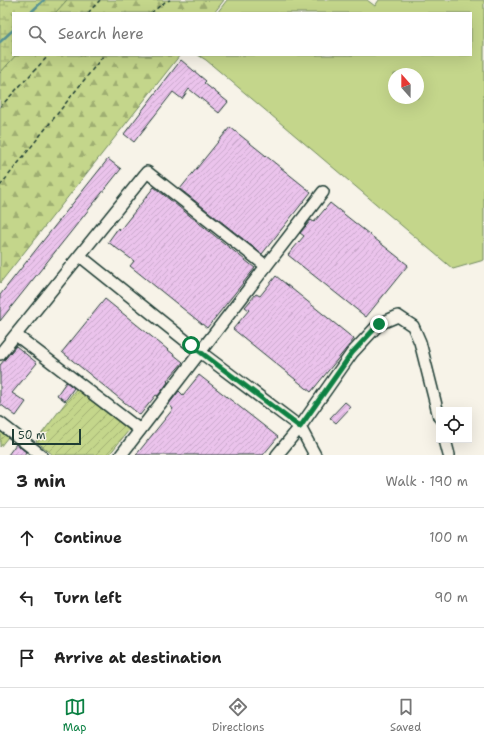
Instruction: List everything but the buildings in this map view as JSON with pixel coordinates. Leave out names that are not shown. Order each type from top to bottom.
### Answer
[{"type":"lane","points":[[0,354],[147,172],[266,266]]},
{"type":"lane","points":[[121,455],[323,192]]},
{"type":"lane","points":[[80,256],[200,352],[300,427],[315,455]]},
{"type":"lane","points":[[277,455],[300,427],[352,353],[379,324],[398,316],[413,326],[420,342],[436,407]]},
{"type":"lane","points":[[16,335],[140,430]]},
{"type":"lane","points":[[0,423],[41,455]]},
{"type":"lane","points":[[445,443],[446,454]]},
{"type":"path","points":[[89,12],[100,0]]},
{"type":"path","points":[[151,12],[170,0]]},
{"type":"path","points":[[0,107],[47,56]]},
{"type":"path","points":[[0,186],[103,56]]},
{"type":"green space","points":[[0,0],[67,0],[56,12],[12,12],[12,56],[15,56],[0,73]]},
{"type":"green space","points":[[66,0],[224,0],[215,12],[54,12]]},
{"type":"green space","points":[[227,0],[367,0],[375,6],[379,0],[484,0],[484,260],[453,269],[200,56],[472,56],[472,12],[218,12]]},
{"type":"green space","points":[[14,56],[179,56],[0,283],[0,72]]},
{"type":"green space","points":[[76,389],[129,430],[109,455],[53,455],[36,441]]},
{"type":"green space","points":[[0,431],[8,437],[0,447]]},
{"type":"waterway","points":[[31,12],[44,0]]},
{"type":"waterway","points":[[0,42],[12,31]]},
{"type":"route","points":[[191,345],[300,427],[352,353],[379,324]]}]
